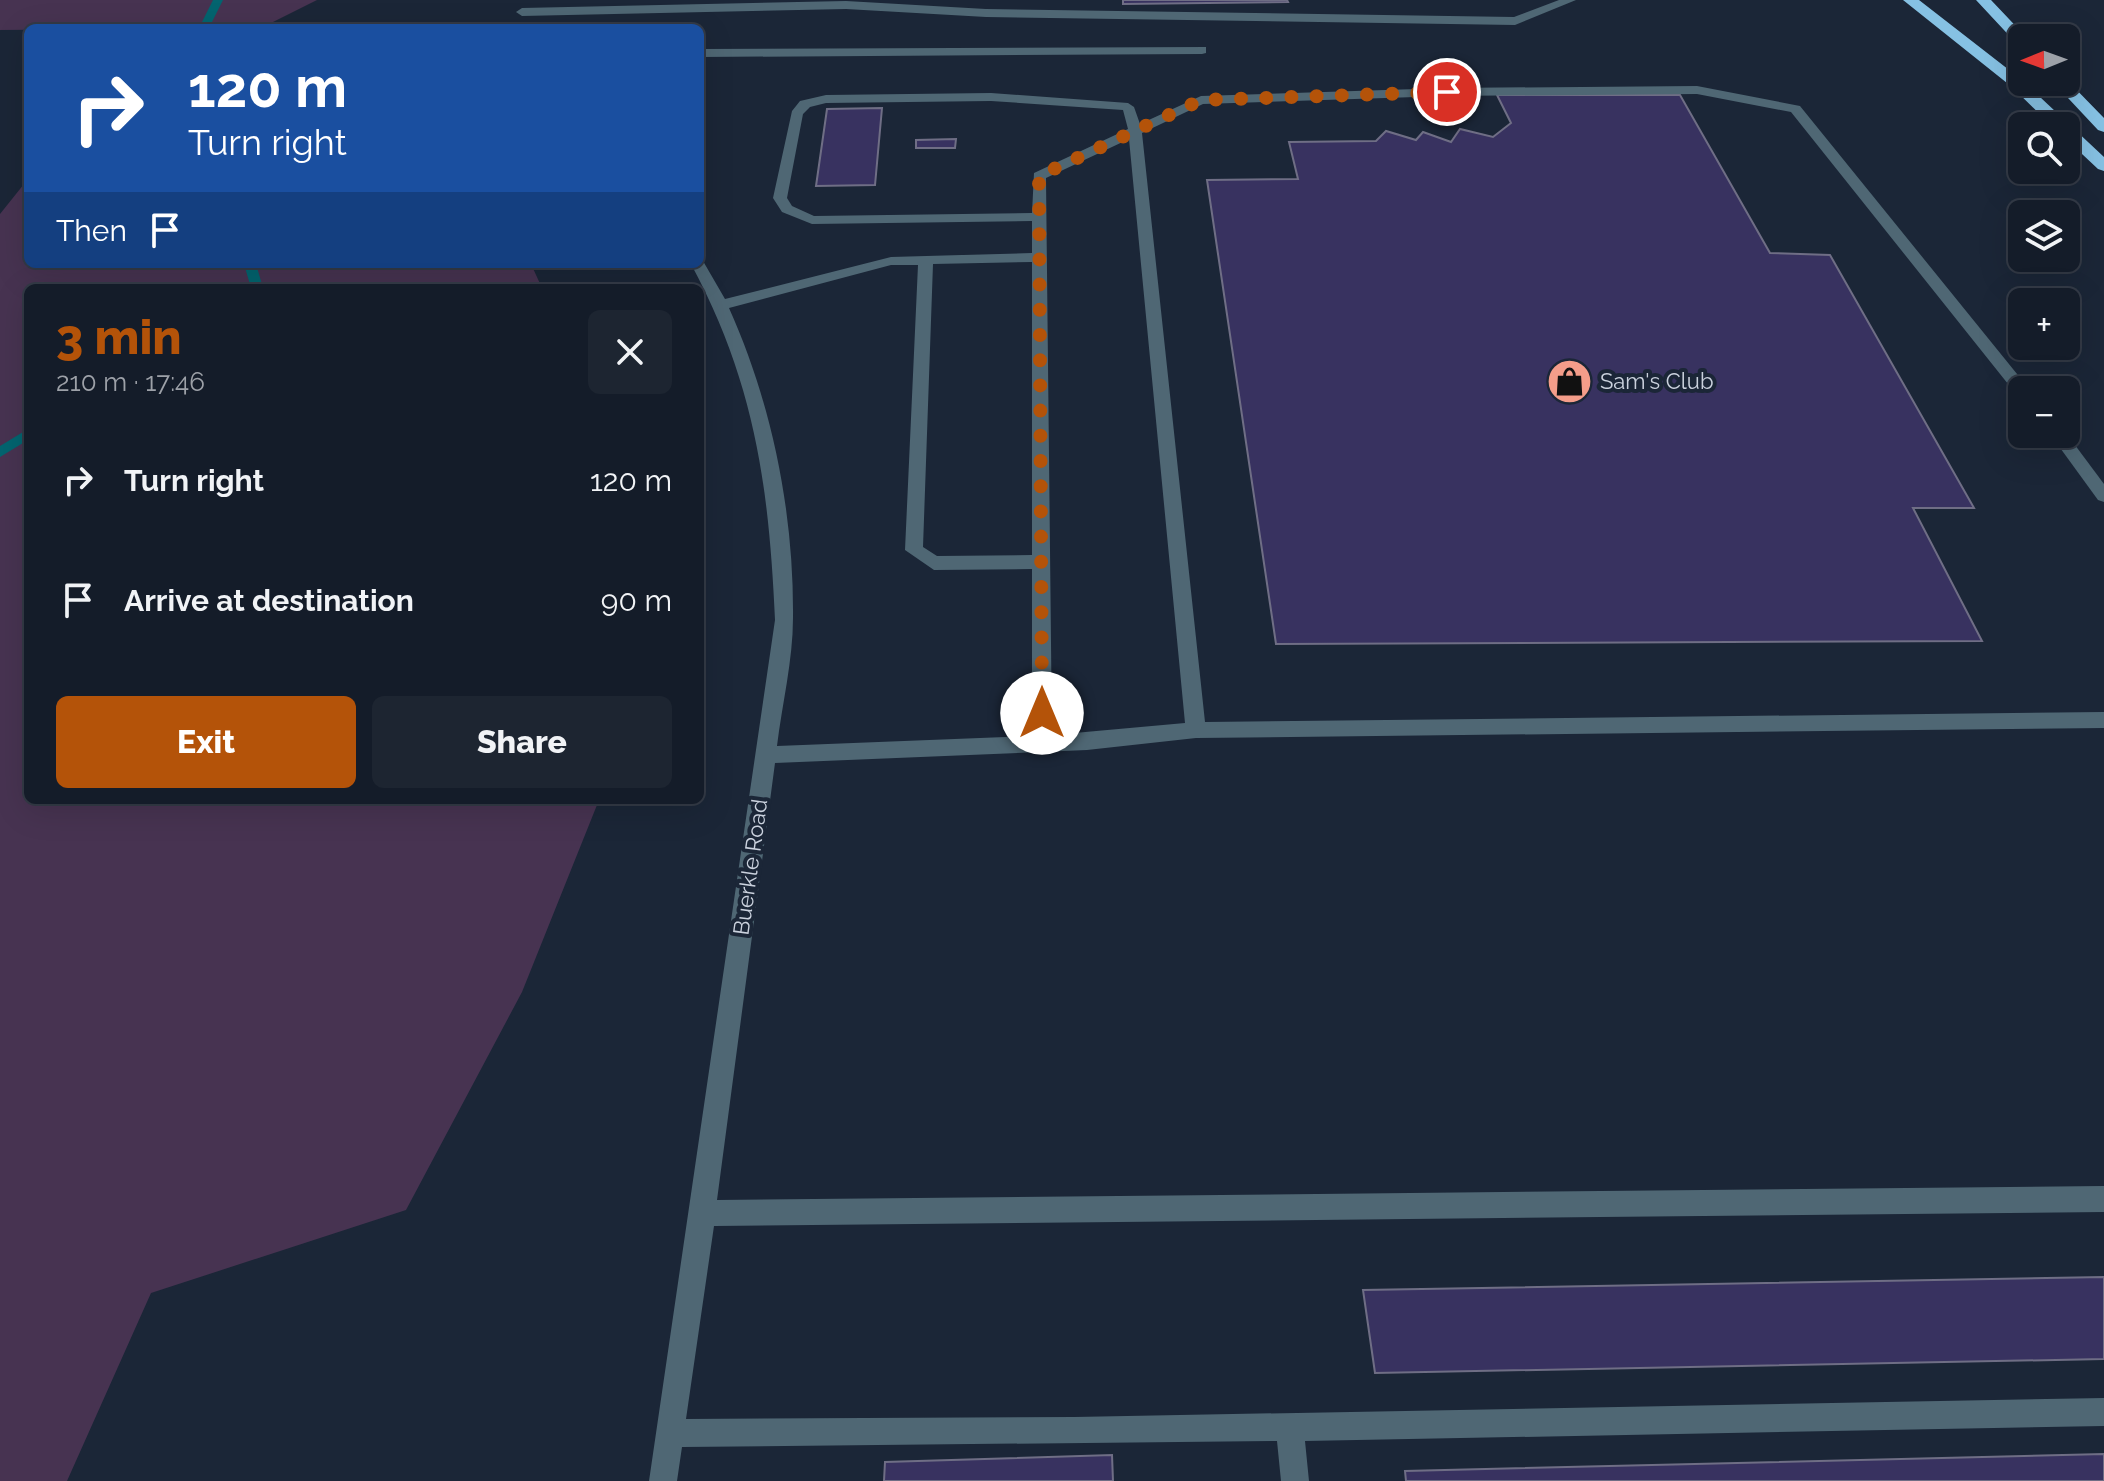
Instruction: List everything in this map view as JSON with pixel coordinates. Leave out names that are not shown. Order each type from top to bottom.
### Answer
[{"type":"highway","points":[[1910,0],[2017,84],[2046,112]]},
{"type":"highway","points":[[1983,0],[2008,26]]},
{"type":"highway","points":[[2074,96],[2104,127]]},
{"type":"highway","points":[[2080,143],[2104,166]]},
{"type":"street","points":[[521,6],[846,5],[986,13],[1515,21],[1570,0]]},
{"type":"street","points":[[704,53],[1202,50]]},
{"type":"street","points":[[1042,743],[1039,176],[1201,100],[1447,92],[1697,90],[1795,109],[2011,376]]},
{"type":"street","points":[[1038,217],[812,220],[787,209],[780,198],[797,114],[805,104],[826,99],[991,97],[1128,107],[1135,131],[1196,730]]},
{"type":"street","points":[[721,305],[891,261],[1038,257]]},
{"type":"street","points":[[926,260],[914,550],[934,563],[1042,562]]},
{"type":"street","name":"Buerkle Road","points":[[663,1481],[784,620],[780,522],[767,437],[745,360],[721,305],[700,268]]},
{"type":"street","points":[[2068,448],[2104,496]]},
{"type":"street","points":[[766,755],[1087,742],[1196,730],[2104,720]]},
{"type":"street","points":[[703,1213],[2104,1199]]},
{"type":"street","points":[[670,1433],[1290,1427],[2104,1412]]},
{"type":"street","points":[[1290,1427],[1295,1481]]},
{"type":"shaded area","points":[[0,0],[317,0],[269,24],[24,24],[24,30],[0,30]]},
{"type":"shaded area","points":[[24,184],[24,268],[533,268],[540,284],[24,284],[24,804],[597,804],[522,992],[406,1210],[151,1293],[67,1481],[0,1481],[0,214]]},
{"type":"building","points":[[1123,0],[1287,0],[1288,2],[1123,4]]},
{"type":"building","name":"Sam's Club","points":[[1497,95],[1680,95],[1770,253],[1830,255],[1974,508],[1913,508],[1982,641],[1276,644],[1207,180],[1298,179],[1289,142],[1376,141],[1386,131],[1416,140],[1423,132],[1451,142],[1460,129],[1493,137],[1511,123]]},
{"type":"building","points":[[882,108],[875,185],[816,186],[827,109]]},
{"type":"building","points":[[956,139],[955,148],[916,148],[916,140]]},
{"type":"building","points":[[2104,1277],[2104,1359],[1375,1373],[1363,1290]]},
{"type":"building","points":[[2104,1454],[2104,1481],[1406,1481],[1405,1471]]},
{"type":"building","points":[[1112,1455],[1113,1481],[884,1481],[885,1462]]},
{"type":"waterway","points":[[206,24],[218,0]]},
{"type":"waterway","points":[[251,268],[256,284]]},
{"type":"waterway","points":[[0,452],[24,437]]},
{"type":"place","name":"Sam's Club","points":[[1569,381]]},
{"type":"route","points":[[1042,713],[1039,176],[1201,100],[1447,92]]}]
